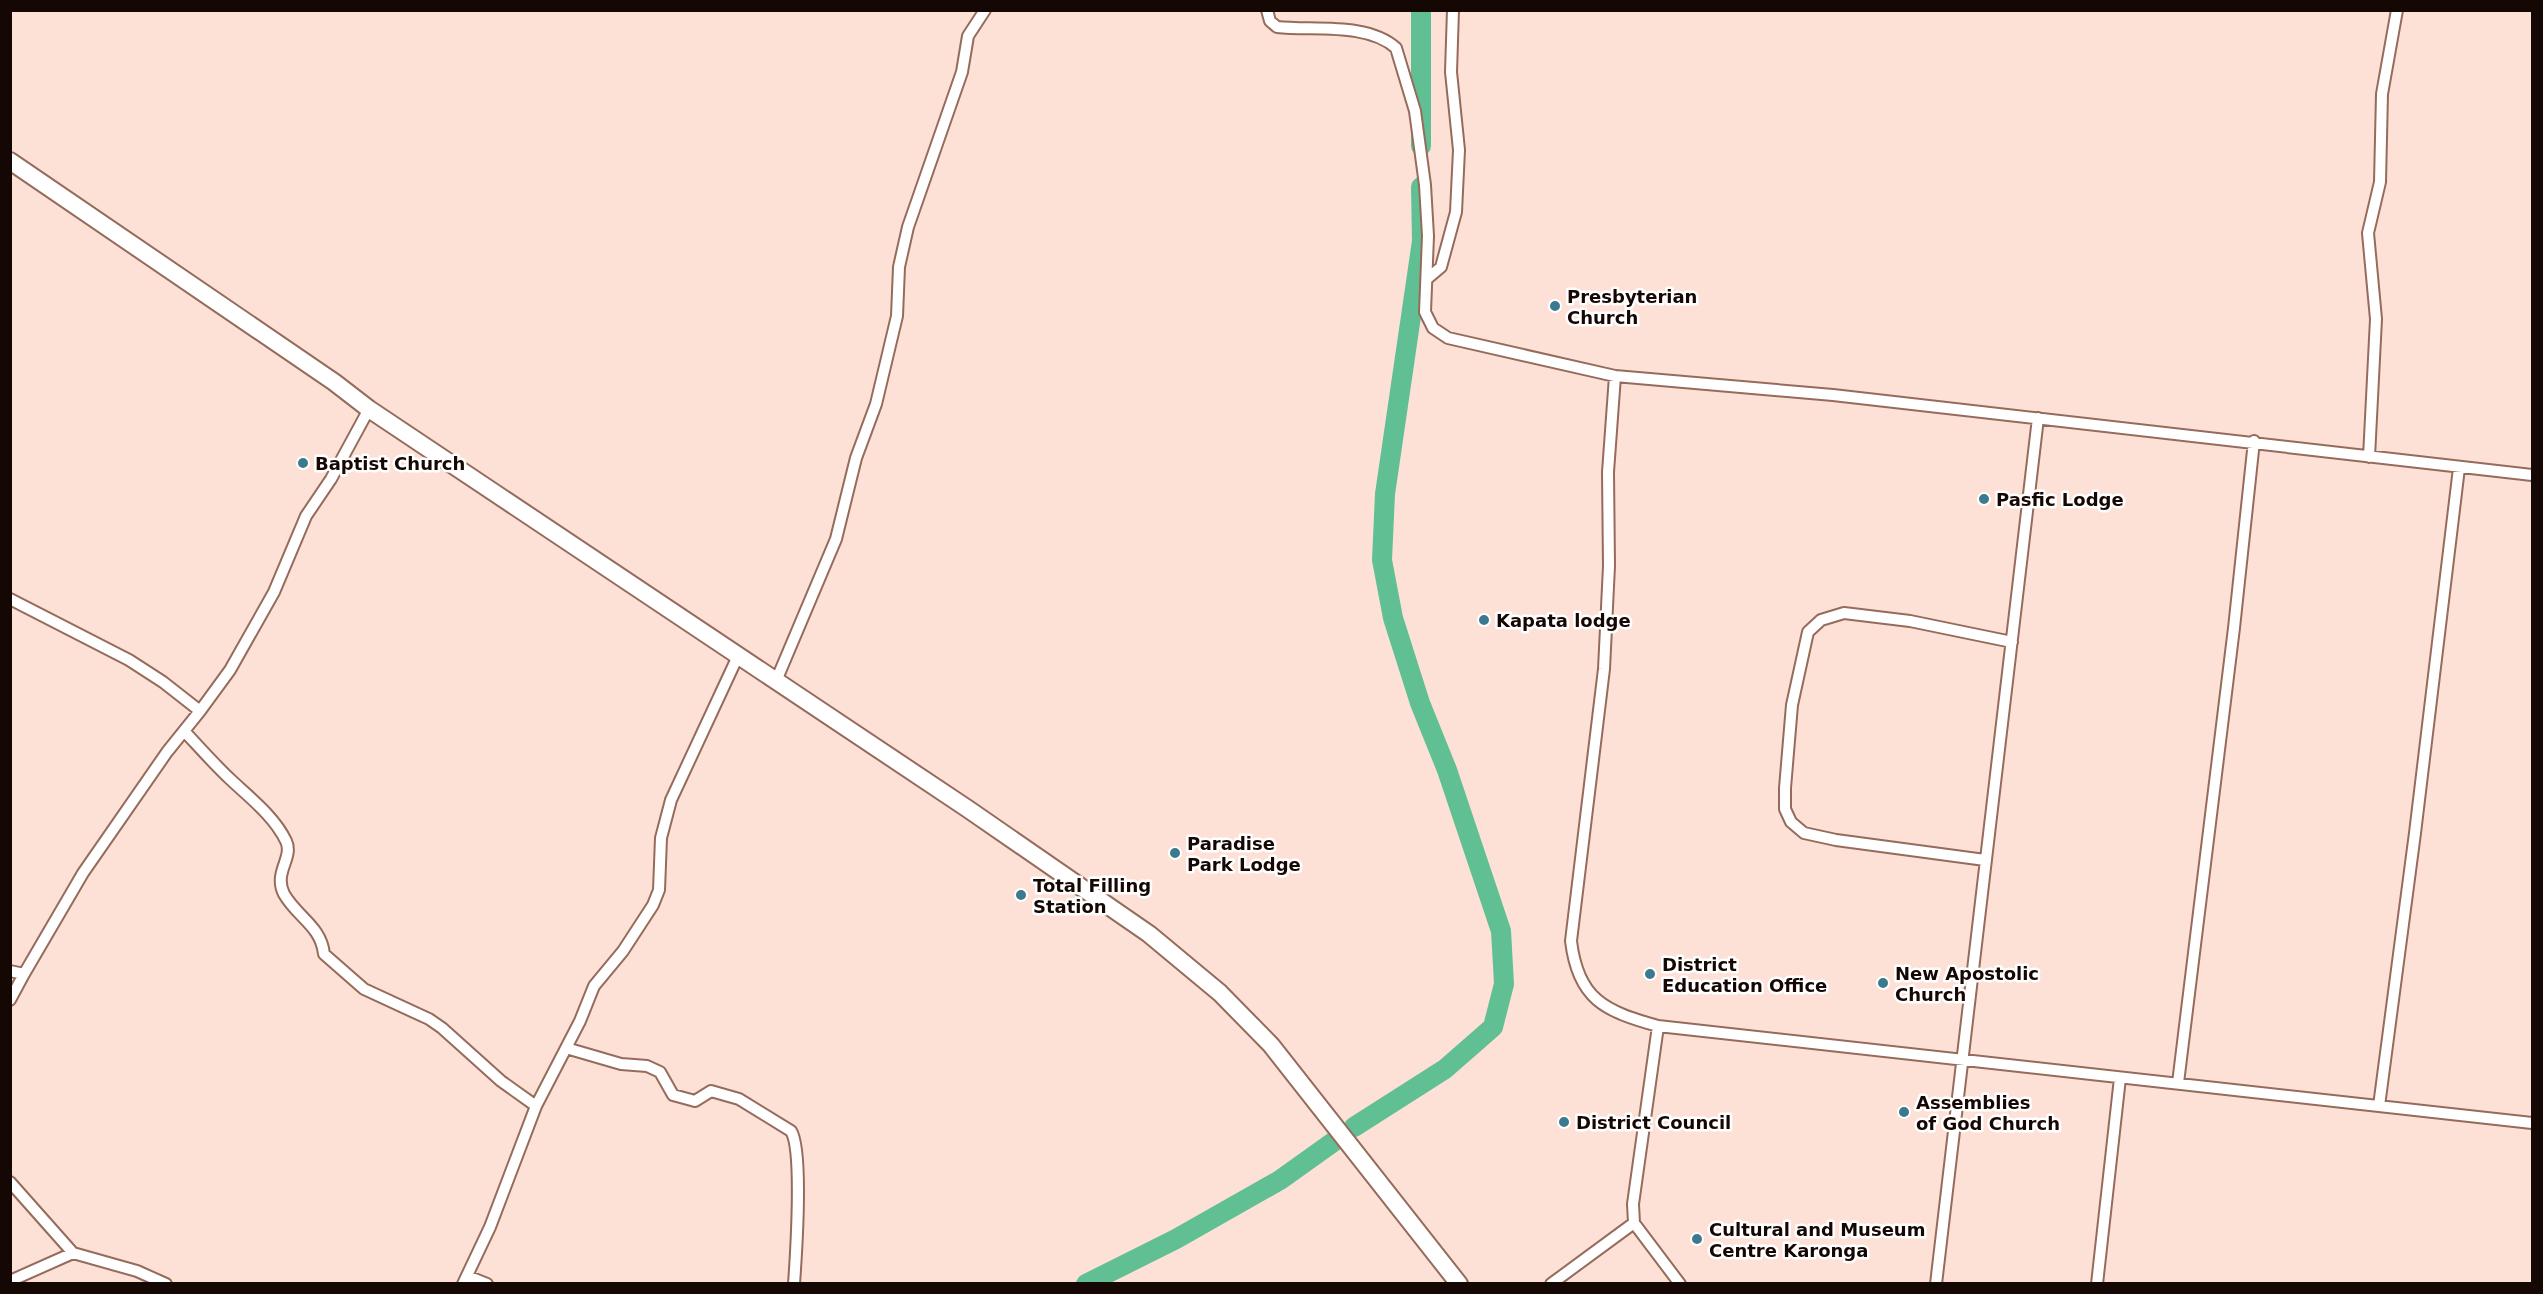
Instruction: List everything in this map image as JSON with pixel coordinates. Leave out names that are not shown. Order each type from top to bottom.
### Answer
[{"type":"highway","points":[[10,161],[334,381],[369,409],[1149,934],[1220,993],[1257,1030],[1363,1158],[1459,1284]]},
{"type":"street","points":[[776,681],[836,539],[856,458],[876,404],[897,316],[899,267],[908,227],[962,72],[968,36],[985,10]]},
{"type":"street","points":[[1267,10],[1270,21],[1277,27],[1364,33],[1390,42],[1396,48],[1415,111],[1425,185],[1428,278],[1425,312],[1428,323],[1448,338],[1615,376],[1833,395],[2254,441],[2369,457],[2532,475]]},
{"type":"street","points":[[1428,278],[1442,267],[1456,212],[1460,150],[1451,72],[1453,10]]},
{"type":"street","points":[[2369,457],[2376,319],[2368,233],[2380,182],[2382,94],[2397,10]]},
{"type":"street","points":[[1615,376],[1608,472],[1609,566],[1604,669],[1571,941],[1574,967],[1583,986],[1595,999],[1636,1020],[1658,1026],[2532,1123]]},
{"type":"street","points":[[10,1000],[83,873],[167,752],[230,670],[274,592],[306,516],[331,480],[369,409]]},
{"type":"street","points":[[1936,1284],[2038,418]]},
{"type":"street","points":[[2178,1083],[2233,640],[2254,441]]},
{"type":"street","points":[[2379,1106],[2417,821],[2459,468]]},
{"type":"street","points":[[10,599],[68,630],[102,644],[163,682],[200,711]]},
{"type":"street","points":[[1985,860],[1836,840],[1804,833],[1791,822],[1785,809],[1792,705],[1808,632],[1821,620],[1844,613],[1910,621],[2012,642]]},
{"type":"street","points":[[487,1284],[465,1280],[490,1227],[536,1106],[594,986],[622,951],[653,905],[659,890],[661,837],[670,800],[738,656]]},
{"type":"street","points":[[184,732],[258,804],[286,841],[288,851],[281,870],[280,884],[286,897],[322,939],[324,954],[364,989],[429,1019],[442,1028],[501,1081],[536,1106]]},
{"type":"street","points":[[10,971],[24,974]]},
{"type":"street","points":[[1658,1026],[1633,1204],[1634,1223],[1680,1284]]},
{"type":"street","points":[[566,1048],[621,1064],[647,1066],[660,1072],[672,1095],[695,1101],[711,1091],[739,1099],[791,1131],[796,1144],[798,1222],[794,1284]]},
{"type":"street","points":[[2097,1284],[2120,1077]]},
{"type":"street","points":[[10,1182],[73,1253],[137,1271],[166,1284]]},
{"type":"street","points":[[1551,1284],[1634,1223]]},
{"type":"street","points":[[10,1281],[73,1253]]},
{"type":"waterway","points":[[1421,10],[1421,146]]},
{"type":"waterway","points":[[1354,1127],[1445,1069],[1493,1027],[1504,984],[1501,931],[1447,770],[1420,703],[1393,618],[1382,560],[1385,494],[1422,241],[1421,187]]},
{"type":"waterway","points":[[1086,1284],[1176,1239],[1280,1180],[1336,1140]]},
{"type":"place","name":"Presbyterian Church","points":[[1555,306]]},
{"type":"place","name":"Baptist Church","points":[[303,463]]},
{"type":"place","name":"Pasfic Lodge","points":[[1984,499]]},
{"type":"place","name":"Kapata lodge","points":[[1484,620]]},
{"type":"place","name":"Paradise Park Lodge","points":[[1175,853]]},
{"type":"place","name":"Total Filling Station","points":[[1021,895]]},
{"type":"place","name":"District Education Office","points":[[1650,974]]},
{"type":"place","name":"New Apostolic Church","points":[[1883,983]]},
{"type":"place","name":"Assemblies of God Church","points":[[1904,1112]]},
{"type":"place","name":"District Council","points":[[1564,1122]]},
{"type":"place","name":"Cultural and Museum Centre Karonga","points":[[1697,1239]]}]
